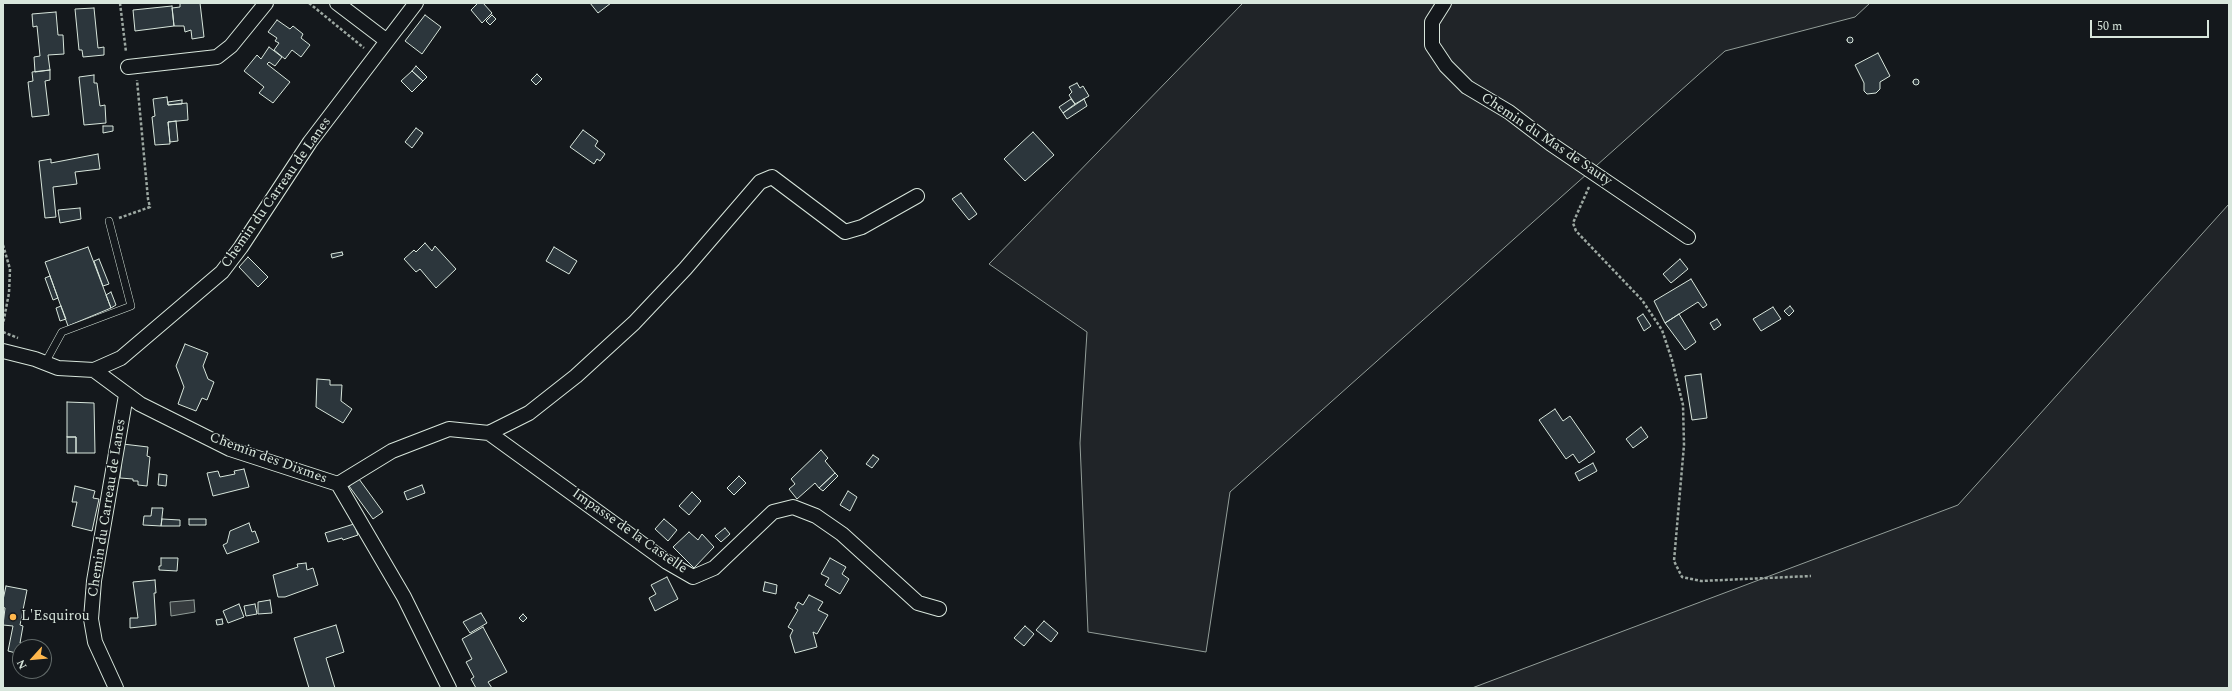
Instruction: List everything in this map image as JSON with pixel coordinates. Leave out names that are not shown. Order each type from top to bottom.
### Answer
[{"type":"street","points":[[132,66],[217,57],[231,46],[266,3]]},
{"type":"street","points":[[337,3],[387,41]]},
{"type":"street","name":"Chemin du Carreau de Lanes","points":[[94,370],[121,358],[222,272],[241,247],[310,142],[416,3]]},
{"type":"street","name":"Chemin du Mas de Sauty","points":[[1444,3],[1432,22],[1432,45],[1446,66],[1467,87],[1509,112],[1688,237]]},
{"type":"street","points":[[338,484],[392,450],[449,429],[489,433],[529,413],[576,376],[634,324],[685,269],[760,182],[772,177],[845,232],[862,227],[917,196]]},
{"type":"street","points":[[3,341],[40,361]]},
{"type":"street","points":[[3,351],[40,361],[58,368],[94,370]]},
{"type":"street","name":"Chemin des Dixmes","points":[[94,370],[126,395],[170,420],[230,449],[338,484],[404,597],[448,688]]},
{"type":"street","name":"Chemin du Carreau de Lanes","points":[[116,688],[95,642],[91,620],[94,581],[126,395]]},
{"type":"street","name":"Impasse de la Castelle","points":[[489,433],[667,562],[693,577],[714,568],[773,512],[793,507],[816,516],[842,534],[873,559],[918,603],[939,609]]},
{"type":"lane","points":[[40,361],[62,332],[131,306],[110,221]]},
{"type":"path","points":[[110,221],[150,206],[132,66],[120,3]]},
{"type":"path","points":[[309,3],[365,49],[364,50]]},
{"type":"path","points":[[1596,174],[1573,223],[1576,232],[1642,300],[1662,330],[1672,360],[1683,404],[1684,445],[1674,561],[1682,577],[1701,581],[1811,576]]},
{"type":"path","points":[[3,245],[10,270],[9,293],[3,324]]},
{"type":"path","points":[[3,332],[24,341]]},
{"type":"shaded area","points":[[1243,3],[1870,3],[1855,17],[1725,51],[1230,492],[1206,652],[1088,632],[1080,443],[1087,332],[989,264]]},
{"type":"shaded area","points":[[2229,204],[2229,688],[1472,688],[1958,505]]},
{"type":"shaded area","points":[[194,600],[195,612],[171,616],[170,602]]},
{"type":"building","points":[[180,3],[200,3],[204,37],[192,39],[191,30],[185,32],[184,26],[174,26],[172,8],[180,7]]},
{"type":"building","points":[[478,3],[483,3],[492,13],[482,23],[471,10]]},
{"type":"building","points":[[590,3],[611,3],[598,13]]},
{"type":"building","points":[[172,6],[174,26],[135,31],[133,10]]},
{"type":"building","points":[[94,8],[98,48],[104,47],[104,55],[83,57],[82,50],[79,50],[75,9]]},
{"type":"building","points":[[56,12],[58,35],[63,35],[64,54],[48,55],[50,70],[35,72],[34,57],[40,56],[37,26],[33,27],[32,14]]},
{"type":"building","points":[[425,15],[441,27],[422,54],[405,41]]},
{"type":"building","points":[[492,15],[496,19],[490,25],[486,21]]},
{"type":"building","points":[[277,20],[290,29],[293,26],[303,34],[301,38],[310,45],[301,57],[292,50],[285,59],[274,50],[279,43],[275,41],[277,38],[268,32]]},
{"type":"building","points":[[1850,37],[1853,40],[1850,43],[1847,40]]},
{"type":"building","points":[[269,47],[282,57],[275,66],[269,62],[267,64],[290,82],[273,103],[259,93],[264,87],[244,71],[257,55],[261,59]]},
{"type":"building","points":[[1878,53],[1890,76],[1880,82],[1880,89],[1876,93],[1867,94],[1864,91],[1864,83],[1855,65]]},
{"type":"building","points":[[416,66],[427,77],[423,81],[412,71]]},
{"type":"building","points":[[50,70],[50,80],[45,81],[49,115],[32,117],[28,82],[33,81],[32,72]]},
{"type":"building","points":[[412,71],[423,81],[412,92],[401,81]]},
{"type":"building","points":[[537,74],[542,79],[536,85],[531,80]]},
{"type":"building","points":[[94,75],[94,83],[97,83],[100,106],[105,105],[106,123],[84,125],[79,77]]},
{"type":"building","points":[[1916,79],[1919,82],[1916,85],[1913,82]]},
{"type":"building","points":[[1077,83],[1080,88],[1083,86],[1089,96],[1075,104],[1069,95],[1072,92],[1069,87]]},
{"type":"building","points":[[167,97],[168,105],[187,103],[188,120],[168,122],[170,144],[155,145],[152,117],[155,116],[153,99]]},
{"type":"building","points":[[1071,99],[1075,104],[1063,113],[1059,107]]},
{"type":"building","points":[[1084,99],[1087,106],[1067,119],[1063,113]]},
{"type":"building","points":[[182,100],[182,104],[168,105],[168,102]]},
{"type":"building","points":[[176,121],[178,141],[170,142],[168,122]]},
{"type":"building","points":[[103,126],[113,126],[113,131],[103,133]]},
{"type":"building","points":[[416,128],[423,133],[412,148],[405,142]]},
{"type":"building","points":[[583,130],[598,141],[595,146],[605,154],[600,161],[597,159],[594,164],[570,147]]},
{"type":"building","points":[[1033,132],[1054,155],[1025,181],[1004,159]]},
{"type":"building","points":[[98,154],[100,169],[75,172],[77,184],[53,187],[56,217],[45,218],[39,161],[51,159],[51,163]]},
{"type":"building","points":[[961,193],[977,214],[969,220],[952,199]]},
{"type":"building","points":[[80,208],[81,219],[60,223],[58,210]]},
{"type":"building","points":[[425,243],[432,251],[435,246],[456,269],[436,288],[420,269],[416,272],[404,259],[414,250],[416,252]]},
{"type":"building","points":[[88,247],[111,308],[68,326],[45,262]]},
{"type":"building","points":[[554,247],[577,261],[569,274],[546,261]]},
{"type":"building","points":[[342,252],[343,255],[332,258],[331,254]]},
{"type":"building","points":[[248,257],[268,277],[258,287],[239,267]]},
{"type":"building","points":[[99,259],[109,284],[103,286],[94,261]]},
{"type":"building","points":[[1680,259],[1688,269],[1671,283],[1663,274]]},
{"type":"building","points":[[50,276],[58,298],[53,300],[45,278]]},
{"type":"building","points":[[1691,279],[1707,305],[1703,308],[1698,302],[1665,323],[1654,301]]},
{"type":"building","points":[[111,292],[116,305],[111,308],[106,295]]},
{"type":"building","points":[[61,306],[66,319],[60,321],[56,308]]},
{"type":"building","points":[[1790,306],[1794,311],[1789,316],[1784,311]]},
{"type":"building","points":[[1773,307],[1781,319],[1761,331],[1753,319]]},
{"type":"building","points":[[1643,314],[1651,326],[1644,331],[1637,318]]},
{"type":"building","points":[[1679,314],[1696,342],[1685,350],[1665,323]]},
{"type":"building","points":[[1717,319],[1721,325],[1714,330],[1710,323]]},
{"type":"building","points":[[185,344],[208,353],[203,366],[208,379],[214,382],[207,400],[202,398],[196,411],[178,404],[184,387],[176,366]]},
{"type":"building","points":[[1701,374],[1707,418],[1692,420],[1685,376]]},
{"type":"building","points":[[317,379],[330,380],[330,385],[342,385],[341,401],[352,409],[343,423],[316,407]]},
{"type":"building","points":[[67,402],[94,403],[95,453],[76,453],[76,437],[67,437]]},
{"type":"building","points":[[1555,409],[1563,421],[1570,416],[1595,452],[1579,463],[1573,454],[1566,459],[1539,420]]},
{"type":"building","points":[[1641,427],[1648,437],[1633,448],[1626,439]]},
{"type":"building","points":[[67,437],[76,437],[76,453],[67,453]]},
{"type":"building","points":[[123,444],[148,447],[147,456],[150,457],[147,486],[138,485],[138,481],[133,481],[133,479],[120,478]]},
{"type":"building","points":[[821,450],[828,458],[825,461],[835,473],[819,488],[815,483],[797,499],[789,489],[795,484],[791,479]]},
{"type":"building","points":[[873,455],[879,459],[872,468],[866,464]]},
{"type":"building","points":[[1593,463],[1597,471],[1579,481],[1575,473]]},
{"type":"building","points":[[244,469],[249,487],[213,496],[207,473],[218,471],[220,477],[235,474],[234,471]]},
{"type":"building","points":[[835,473],[838,476],[823,491],[819,488]]},
{"type":"building","points":[[159,474],[167,475],[166,486],[158,485]]},
{"type":"building","points":[[739,476],[746,483],[734,495],[727,488]]},
{"type":"building","points":[[359,479],[383,512],[373,519],[349,486]]},
{"type":"building","points":[[422,485],[425,493],[407,500],[404,492]]},
{"type":"building","points":[[75,486],[95,491],[93,498],[99,499],[92,531],[72,526],[77,502],[72,502]]},
{"type":"building","points":[[848,491],[857,497],[850,511],[840,505]]},
{"type":"building","points":[[692,492],[701,501],[689,515],[679,506]]},
{"type":"building","points":[[152,508],[163,508],[161,526],[143,525],[144,516],[151,516]]},
{"type":"building","points":[[162,519],[180,520],[180,526],[161,526]]},
{"type":"building","points":[[189,519],[206,519],[206,525],[189,525]]},
{"type":"building","points":[[664,519],[677,530],[668,541],[655,529]]},
{"type":"building","points":[[249,523],[252,532],[255,531],[259,542],[227,554],[223,545],[227,543],[230,531]]},
{"type":"building","points":[[354,524],[358,535],[343,540],[342,538],[328,542],[325,533]]},
{"type":"building","points":[[725,528],[730,534],[721,542],[715,536]]},
{"type":"building","points":[[689,532],[698,540],[702,534],[714,547],[694,568],[673,547]]},
{"type":"building","points":[[161,558],[178,558],[177,571],[159,570],[159,566],[161,566]]},
{"type":"building","points":[[830,558],[846,567],[842,574],[849,579],[840,594],[825,585],[829,578],[821,574]]},
{"type":"building","points":[[306,563],[307,570],[313,568],[318,585],[285,597],[278,597],[273,575],[298,567],[297,564]]},
{"type":"building","points":[[667,577],[678,599],[655,611],[649,598],[656,594],[651,585]]},
{"type":"building","points":[[155,580],[156,593],[154,593],[156,625],[130,628],[130,618],[138,618],[133,582]]},
{"type":"building","points":[[765,582],[777,585],[776,594],[763,591]]},
{"type":"building","name":"L'Esquirou","points":[[6,586],[27,590],[20,625],[23,626],[21,639],[12,639],[12,652],[8,651],[13,626],[3,625],[5,608],[3,607]]},
{"type":"building","points":[[809,595],[823,602],[818,610],[828,615],[817,634],[813,632],[817,647],[795,653],[790,636],[793,630],[788,627],[798,610],[795,608],[798,602],[803,605]]},
{"type":"building","points":[[270,600],[272,613],[258,614],[258,602]]},
{"type":"building","points":[[239,604],[244,617],[228,623],[223,611]]},
{"type":"building","points":[[255,604],[257,614],[246,616],[244,606]]},
{"type":"building","points":[[481,613],[487,623],[470,633],[463,622]]},
{"type":"building","points":[[523,614],[527,618],[523,622],[519,618]]},
{"type":"building","points":[[222,619],[223,624],[217,625],[216,620]]},
{"type":"building","points":[[1044,621],[1058,633],[1051,642],[1036,630]]},
{"type":"building","points":[[336,625],[344,652],[326,658],[335,688],[309,688],[294,638]]},
{"type":"building","points":[[1025,626],[1034,634],[1024,646],[1014,638]]},
{"type":"building","points":[[483,627],[507,672],[488,682],[492,688],[476,688],[471,679],[474,677],[466,662],[472,659],[462,639]]},
{"type":"place","name":"L'Esquirou","points":[[13,617]]}]
